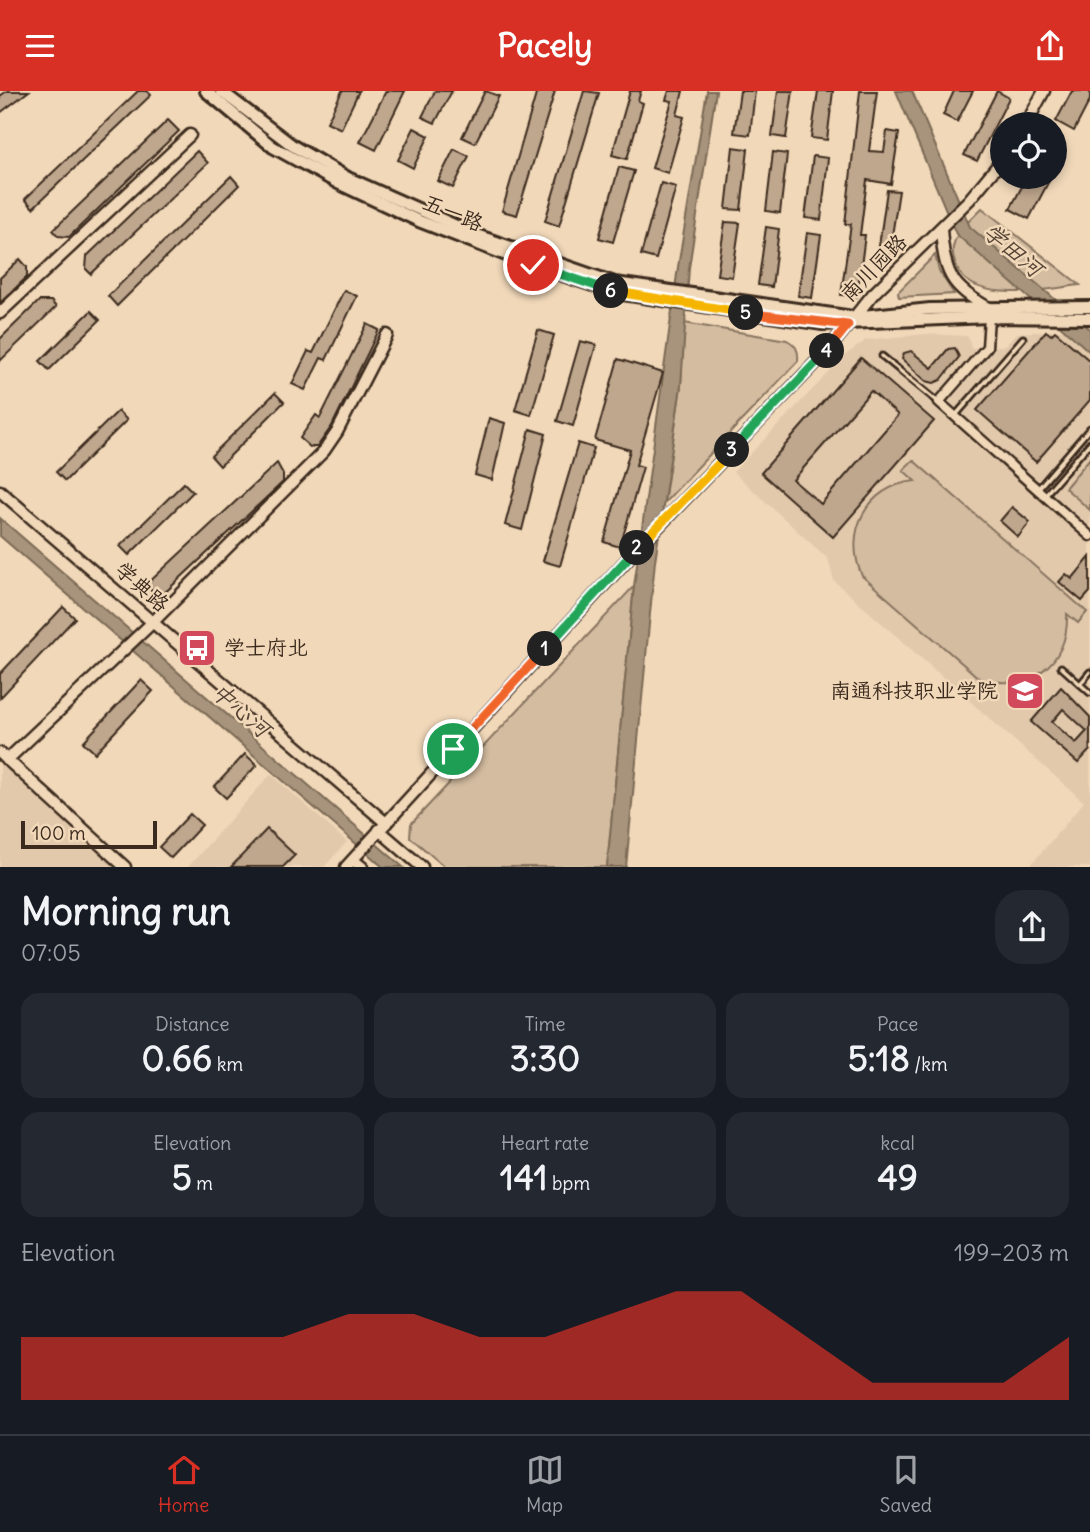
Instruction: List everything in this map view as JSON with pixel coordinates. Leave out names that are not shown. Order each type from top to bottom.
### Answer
[{"type":"main road","name":"五一路","points":[[206,91],[273,147],[340,184],[419,221],[566,277],[616,293],[671,297]]},
{"type":"main road","name":"五一路","points":[[221,91],[293,146],[361,184],[533,255],[615,283],[671,297],[850,321],[1034,308],[1090,307]]},
{"type":"main road","name":"五一路","points":[[989,312],[1043,318],[1087,318]]},
{"type":"street","points":[[1033,112],[1044,91]]},
{"type":"street","points":[[0,313],[190,135]]},
{"type":"street","name":"南川园路","points":[[352,860],[670,513],[827,351],[850,321],[969,200],[990,175]]},
{"type":"street","points":[[944,225],[946,272],[989,312],[987,347],[939,402],[1090,536]]},
{"type":"street","points":[[125,867],[4,756],[153,622],[324,451],[337,432],[387,335]]},
{"type":"street","name":"学典路","points":[[0,491],[153,622],[422,867]]},
{"type":"street","points":[[352,860],[362,867]]},
{"type":"lane","points":[[955,416],[1023,338]]},
{"type":"lane","points":[[882,356],[939,402]]},
{"type":"lane","points":[[1036,490],[1090,428]]},
{"type":"lane","points":[[1044,496],[1090,443]]},
{"type":"lane","points":[[1061,667],[1090,693]]},
{"type":"lane","points":[[1080,684],[1090,672]]},
{"type":"shaded area","points":[[707,91],[716,91],[689,268],[681,386],[655,561],[626,867],[607,867],[634,586],[678,267]]},
{"type":"shaded area","points":[[896,91],[912,91],[970,227],[1090,329],[1090,352],[956,234]]},
{"type":"shaded area","points":[[982,208],[1080,285],[1030,291],[993,291],[977,286],[965,278],[956,266],[953,249],[958,234]]},
{"type":"shaded area","points":[[935,255],[939,271],[954,294],[899,297],[898,292]]},
{"type":"shaded area","points":[[684,323],[787,340],[796,348],[798,361],[664,503],[681,386]]},
{"type":"shaded area","name":"南通科技职业学院","points":[[1064,330],[1090,352],[1090,867],[1029,867],[1084,802],[834,581],[828,559],[733,472],[847,354],[866,340],[926,334],[968,336],[971,348],[1005,346],[1017,333]]},
{"type":"shaded area","points":[[1090,458],[1090,510],[1065,488]]},
{"type":"shaded area","points":[[913,460],[1087,612],[1078,623],[1067,614],[1066,632],[1061,648],[1053,661],[1042,671],[1014,682],[980,679],[862,576],[855,544],[863,514],[883,492],[915,481],[903,470]]},
{"type":"shaded area","points":[[0,518],[403,867],[383,867],[0,536]]},
{"type":"shaded area","points":[[634,586],[607,867],[445,867],[410,837],[411,824]]},
{"type":"shaded area","points":[[0,753],[123,867],[0,867]]},
{"type":"shaded area","points":[[271,774],[347,842],[324,867],[188,867]]},
{"type":"building","points":[[7,91],[29,91],[0,113],[0,96]]},
{"type":"building","points":[[138,91],[147,91],[151,95],[33,208],[25,199]]},
{"type":"building","points":[[342,91],[359,91],[341,129],[327,122]]},
{"type":"building","points":[[386,91],[405,91],[376,150],[360,142]]},
{"type":"building","points":[[435,91],[452,91],[435,123],[422,117]]},
{"type":"building","points":[[485,91],[499,96],[475,143],[462,137]]},
{"type":"building","points":[[537,91],[555,91],[517,215],[502,211]]},
{"type":"building","points":[[584,91],[599,93],[559,226],[545,221]]},
{"type":"building","points":[[630,91],[641,91],[638,101],[643,103],[627,159],[612,155]]},
{"type":"building","points":[[669,91],[683,91],[677,115],[684,117],[668,173],[652,168],[672,101],[666,100]]},
{"type":"building","points":[[740,91],[755,91],[750,135],[734,133]]},
{"type":"building","points":[[778,91],[793,91],[786,138],[772,136]]},
{"type":"building","points":[[818,91],[833,91],[827,140],[811,138]]},
{"type":"building","points":[[860,91],[877,91],[869,151],[884,152],[887,131],[899,133],[891,184],[867,180],[860,235],[865,235],[857,297],[841,295],[851,224],[845,224]]},
{"type":"building","points":[[954,91],[973,91],[957,122],[943,115]]},
{"type":"building","points":[[997,91],[1009,98],[1002,112],[990,112],[990,135],[977,161],[964,155]]},
{"type":"building","points":[[1072,91],[1090,91],[1090,100],[1074,131],[1067,127],[1067,112],[1061,112]]},
{"type":"building","points":[[168,120],[179,131],[69,237],[58,236],[53,230]]},
{"type":"building","points":[[414,128],[429,136],[413,168],[398,160]]},
{"type":"building","points":[[733,147],[748,149],[741,210],[726,209]]},
{"type":"building","points":[[454,149],[469,156],[453,188],[438,181]]},
{"type":"building","points":[[197,151],[208,163],[91,274],[86,269],[87,256]]},
{"type":"building","points":[[773,152],[787,154],[780,213],[766,211]]},
{"type":"building","points":[[813,156],[828,158],[821,220],[805,218]]},
{"type":"building","points":[[619,167],[634,171],[613,242],[599,238]]},
{"type":"building","points":[[231,176],[239,185],[117,306],[108,296]]},
{"type":"building","points":[[661,183],[676,187],[656,259],[641,255]]},
{"type":"building","points":[[1021,189],[1045,189],[1029,219],[1010,209]]},
{"type":"building","points":[[887,190],[899,191],[889,255],[878,253]]},
{"type":"building","points":[[725,222],[740,223],[732,277],[717,275]]},
{"type":"building","points":[[766,227],[779,229],[772,287],[758,285]]},
{"type":"building","points":[[807,233],[821,235],[812,298],[798,296]]},
{"type":"building","points":[[20,259],[27,267],[27,277],[0,303],[0,278]]},
{"type":"building","points":[[344,290],[357,296],[326,360],[321,358],[305,390],[292,384],[308,351],[313,353]]},
{"type":"building","points":[[39,301],[51,301],[56,307],[0,361],[0,339]]},
{"type":"building","points":[[91,311],[100,320],[49,370],[40,361]]},
{"type":"building","points":[[367,324],[379,330],[332,426],[317,447],[310,447],[300,438],[316,415],[320,418]]},
{"type":"building","points":[[538,330],[554,335],[531,415],[515,410]]},
{"type":"building","points":[[1046,331],[1051,335],[1055,331],[1090,361],[1090,400],[1036,462],[977,410]]},
{"type":"building","points":[[580,341],[596,345],[573,426],[557,421]]},
{"type":"building","points":[[955,348],[959,357],[941,380],[934,383],[926,381],[902,359],[904,353],[911,351],[932,368],[948,349]]},
{"type":"building","points":[[861,358],[934,421],[833,537],[761,473]],"holes":[[[871,391],[898,415],[821,504],[793,480]]]},
{"type":"building","points":[[618,359],[663,373],[636,465],[643,467],[620,547],[604,542],[630,450],[595,440]]},
{"type":"building","points":[[275,393],[284,402],[220,466],[211,456]]},
{"type":"building","points":[[118,411],[127,420],[65,481],[56,472]]},
{"type":"building","points":[[489,418],[505,423],[492,480],[475,475]]},
{"type":"building","points":[[530,429],[546,434],[522,530],[505,525]]},
{"type":"building","points":[[578,443],[594,448],[560,566],[543,561]]},
{"type":"building","points":[[277,463],[283,474],[283,482],[159,598],[146,585]]},
{"type":"building","points":[[184,483],[193,492],[129,555],[120,546]]},
{"type":"building","points":[[1012,507],[1030,522],[1018,537],[1000,521]]},
{"type":"building","points":[[1090,557],[1090,592],[1082,601],[1059,582],[1066,574],[1072,579]]},
{"type":"building","points":[[63,607],[75,618],[0,698],[0,674]]},
{"type":"building","points":[[141,680],[153,691],[95,753],[83,742]]},
{"type":"building","points":[[1061,687],[1090,717],[1090,750],[1078,763],[1031,722]],"holes":[[[1063,709],[1087,731],[1076,743],[1052,722]]]},
{"type":"building","points":[[245,754],[257,765],[226,798],[214,787]]},
{"type":"building","points":[[190,814],[202,825],[171,858],[159,847]]},
{"type":"building","points":[[267,829],[295,855],[283,867],[231,867]]},
{"type":"place","name":"学士府北","points":[[197,648]]},
{"type":"place","name":"南通科技职业学院","points":[[1025,691]]},
{"type":"route","points":[[453,749],[633,553],[827,351],[848,325],[690,306],[616,293],[533,265]]},
{"type":"water label","name":"学田河","points":[[1013,250]]},
{"type":"water label","name":"中心河","points":[[241,710]]}]
